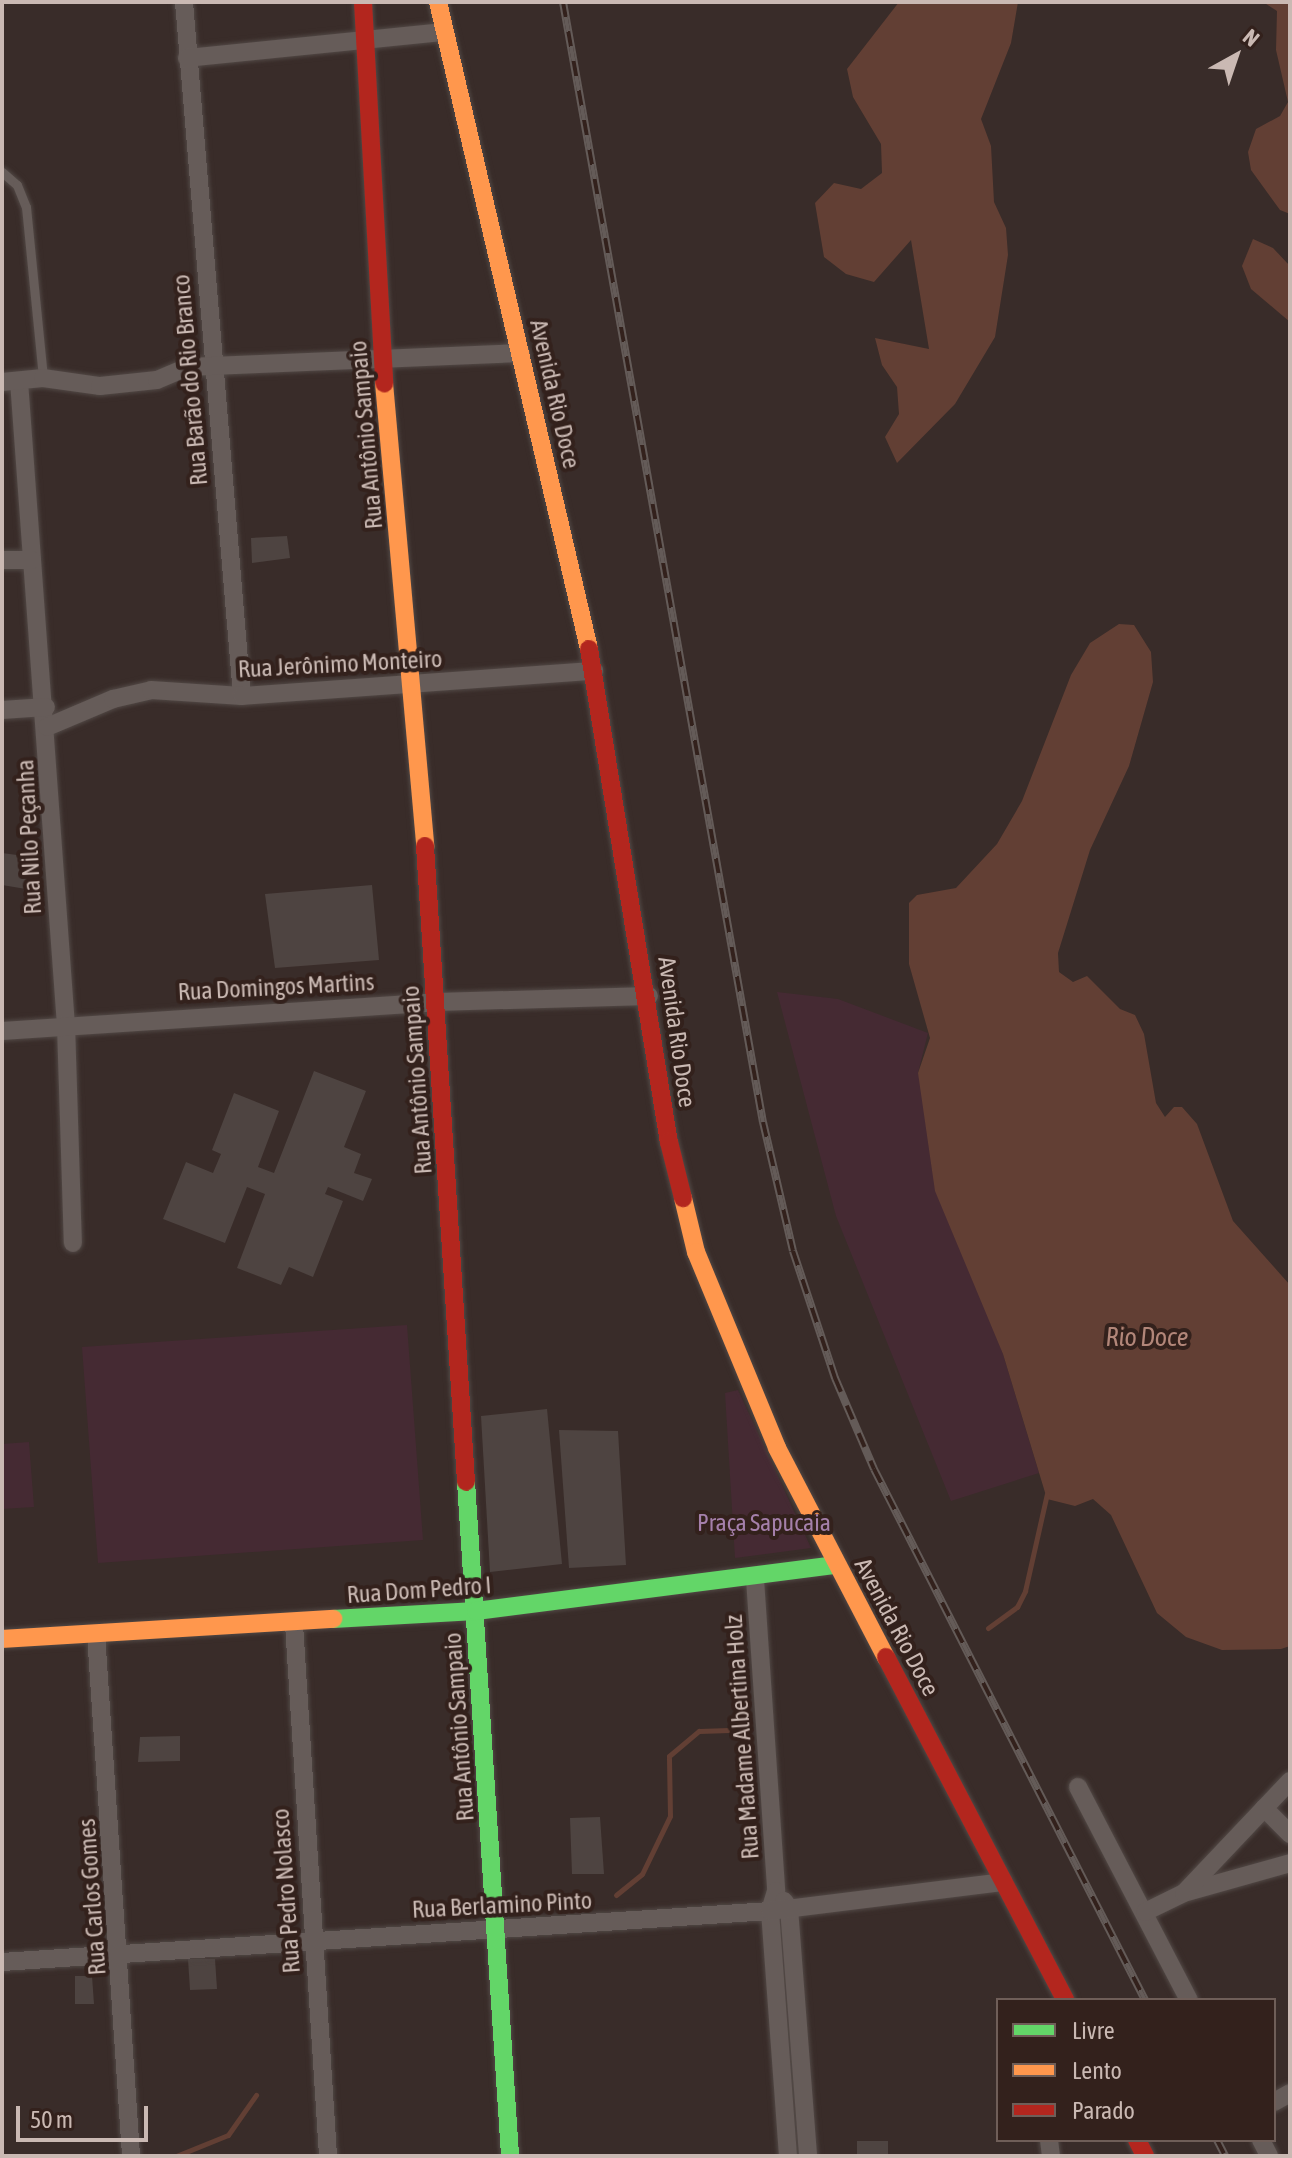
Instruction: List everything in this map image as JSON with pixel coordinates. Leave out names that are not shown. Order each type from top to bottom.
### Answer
[{"type":"street","name":"Rua Barão do Rio Branco","points":[[184,2],[242,696]]},
{"type":"street","name":"Rua Antônio Sampaio","points":[[363,2],[382,362],[415,685],[510,2156]]},
{"type":"street","name":"Avenida Rio Doce","points":[[438,2],[594,671],[649,996],[669,1142],[696,1252],[777,1448],[1003,1882],[1054,1991]]},
{"type":"street","points":[[187,58],[443,32]]},
{"type":"street","points":[[11,382],[43,378],[100,386],[213,366],[382,362],[521,353]]},
{"type":"street","name":"Rua Nilo Peçanha","points":[[11,382],[46,707],[66,1025],[73,1243]]},
{"type":"street","points":[[2,560],[32,560]]},
{"type":"street","name":"Rua Jerônimo Monteiro","points":[[47,727],[113,699],[151,690],[242,696],[594,671]]},
{"type":"street","points":[[2,710],[46,707]]},
{"type":"street","name":"Rua Domingos Martins","points":[[2,1031],[436,1002],[649,996]]},
{"type":"street","name":"Rua Dom Pedro I","points":[[2,1639],[476,1611],[755,1579],[837,1565]]},
{"type":"street","name":"Rua Madame Albertina Holz","points":[[755,1579],[776,1891],[770,1911],[788,2156]]},
{"type":"street","name":"Rua Pedro Nolasco","points":[[294,1624],[328,2156]]},
{"type":"street","name":"Rua Carlos Gomes","points":[[96,1634],[121,1953],[131,2156]]},
{"type":"street","points":[[1184,1893],[1290,1781]]},
{"type":"street","points":[[1078,1787],[1188,1998]]},
{"type":"street","points":[[1264,1808],[1290,1834]]},
{"type":"street","points":[[1145,1912],[1184,1893],[1290,1863]]},
{"type":"street","name":"Rua Berlamino Pinto","points":[[2,1962],[770,1911],[1003,1882]]},
{"type":"street","name":"Rua Madame Albertina Holz","points":[[776,1891],[789,1908]]},
{"type":"street","points":[[789,1908],[808,2156]]},
{"type":"lane","points":[[2,172],[17,185],[26,207],[43,378]]},
{"type":"green space","points":[[777,992],[838,999],[928,1033],[918,1073],[1039,1473],[951,1501],[836,1216]]},
{"type":"green space","points":[[407,1325],[423,1540],[98,1563],[82,1347]]},
{"type":"green space","name":"Praça Sapucaia","points":[[738,1390],[811,1548],[735,1558],[725,1393]]},
{"type":"green space","points":[[29,1442],[34,1507],[2,1509],[2,1444]]},
{"type":"water","points":[[899,2],[1018,2],[1011,43],[981,119],[991,146],[994,202],[1006,228],[1008,255],[995,337],[955,404],[897,463],[885,437],[899,414],[897,387],[882,365],[875,338],[929,349],[911,240],[874,282],[846,274],[824,257],[815,203],[834,183],[861,189],[882,173],[881,144],[853,97],[847,69]]},
{"type":"water","points":[[1263,2],[1290,2],[1290,214],[1280,210],[1251,170],[1248,152],[1256,129],[1280,116],[1288,102],[1276,50],[1277,11]]},
{"type":"water","points":[[1253,239],[1273,248],[1290,266],[1290,322],[1251,289],[1242,266]]},
{"type":"water","name":"Rio Doce","points":[[1119,624],[1134,625],[1151,652],[1153,682],[1129,766],[1090,850],[1058,953],[1059,972],[1073,982],[1087,976],[1120,1009],[1135,1015],[1144,1034],[1156,1103],[1165,1117],[1174,1107],[1182,1107],[1197,1124],[1233,1221],[1290,1285],[1290,1646],[1281,1649],[1222,1650],[1186,1637],[1157,1613],[1111,1515],[1093,1499],[1075,1506],[1047,1499],[1003,1354],[935,1191],[918,1073],[930,1038],[909,964],[909,903],[917,895],[956,888],[997,844],[1022,801],[1071,675],[1090,643]]},
{"type":"building","points":[[287,536],[290,558],[252,563],[251,538]]},
{"type":"building","points":[[2,853],[32,857],[32,890],[2,885]]},
{"type":"building","points":[[372,885],[379,960],[275,968],[265,894]]},
{"type":"building","points":[[314,1071],[366,1091],[344,1147],[361,1154],[354,1173],[372,1179],[363,1201],[328,1187],[325,1194],[343,1201],[313,1277],[289,1267],[281,1285],[237,1268],[265,1194],[247,1187],[225,1243],[163,1219],[186,1162],[213,1173],[221,1154],[212,1150],[234,1093],[279,1111],[258,1167],[274,1173]]},
{"type":"building","points":[[547,1409],[562,1564],[490,1572],[481,1416]]},
{"type":"building","points":[[559,1430],[618,1431],[626,1565],[569,1568]]},
{"type":"building","points":[[180,1736],[180,1761],[138,1762],[140,1737]]},
{"type":"building","points":[[600,1817],[604,1874],[572,1874],[570,1818]]},
{"type":"building","points":[[188,1959],[215,1959],[217,1989],[190,1990]]},
{"type":"building","points":[[75,1976],[92,1976],[94,2004],[75,2004]]},
{"type":"building","points":[[857,2141],[888,2141],[888,2156],[857,2156]]},
{"type":"waterway","points":[[988,1628],[1017,1607],[1025,1591],[1047,1493]]},
{"type":"waterway","points":[[616,1895],[642,1874],[670,1816],[669,1756],[699,1731],[737,1730]]},
{"type":"waterway","points":[[176,2156],[228,2135],[256,2095]]},
{"type":"railway","points":[[563,2],[763,1122],[793,1251],[835,1378],[874,1469],[1144,1998]]},
{"type":"railway","points":[[1218,2142],[1225,2156]]},
{"type":"traffic: fast","points":[[466,1482],[510,2156]]},
{"type":"traffic: fast","points":[[333,1619],[476,1611],[837,1565]]},
{"type":"traffic: slow","points":[[438,2],[589,649]]},
{"type":"traffic: slow","points":[[384,383],[425,846]]},
{"type":"traffic: slow","points":[[683,1198],[696,1252],[777,1448],[886,1657]]},
{"type":"traffic: slow","points":[[2,1639],[333,1619]]},
{"type":"traffic: jam","points":[[363,2],[384,383]]},
{"type":"traffic: jam","points":[[589,649],[669,1142],[683,1198]]},
{"type":"traffic: jam","points":[[425,846],[466,1482]]},
{"type":"traffic: jam","points":[[886,1657],[1064,1998]]},
{"type":"traffic: jam","points":[[1138,2142],[1145,2156]]}]
